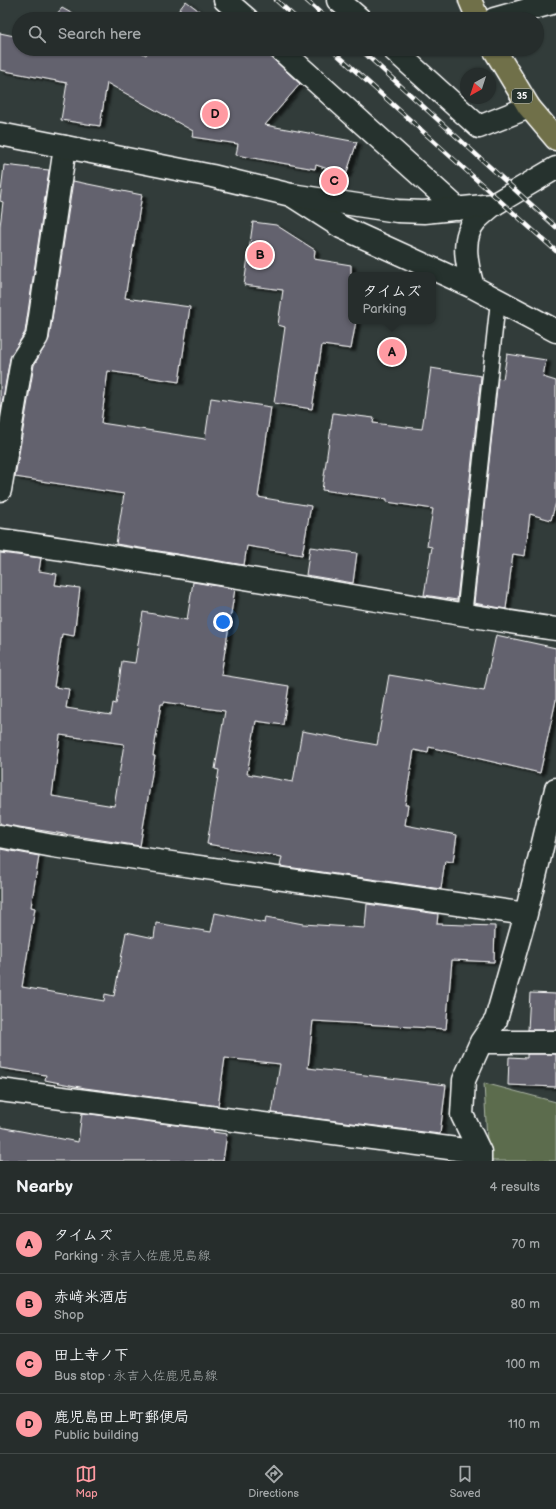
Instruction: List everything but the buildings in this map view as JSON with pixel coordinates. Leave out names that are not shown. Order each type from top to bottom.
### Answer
[{"type":"main road","points":[[470,0],[475,12]]},
{"type":"main road","name":"35","points":[[498,56],[529,107],[556,139]]},
{"type":"street","points":[[225,0],[238,12]]},
{"type":"street","points":[[338,0],[352,12]]},
{"type":"street","points":[[520,12],[556,2]]},
{"type":"street","points":[[288,56],[458,209]]},
{"type":"street","points":[[401,56],[479,127],[529,107]]},
{"type":"street","points":[[0,134],[212,176],[291,194],[397,211],[424,212],[493,205]]},
{"type":"street","points":[[0,490],[22,360],[37,337],[65,146]]},
{"type":"street","points":[[473,287],[467,268],[465,244],[475,221],[493,205],[556,168]]},
{"type":"street","points":[[291,194],[341,227],[473,287],[556,331]]},
{"type":"street","points":[[0,540],[100,554],[464,616],[556,629]]},
{"type":"street","points":[[480,1156],[462,1115],[464,1080],[481,1042],[496,1020],[526,914],[556,789]]},
{"type":"street","points":[[0,836],[61,847],[526,914]]},
{"type":"street","points":[[481,1042],[556,1042]]},
{"type":"street","points":[[0,1090],[480,1156]]},
{"type":"lane","points":[[464,616],[498,301]]},
{"type":"green space","points":[[484,1083],[556,1102],[556,1161],[488,1161]]},
{"type":"railway","points":[[276,0],[289,12]]},
{"type":"railway","points":[[306,0],[319,12]]},
{"type":"railway","points":[[339,56],[556,251]]},
{"type":"railway","points":[[368,56],[556,227]]},
{"type":"place","name":"鹿児島田上町郵便局","points":[[215,114]]},
{"type":"place","name":"田上寺ノ下","points":[[334,181]]},
{"type":"place","name":"赤﨑米酒店","points":[[260,255]]},
{"type":"place","name":"タイムズ","points":[[392,352]]}]
